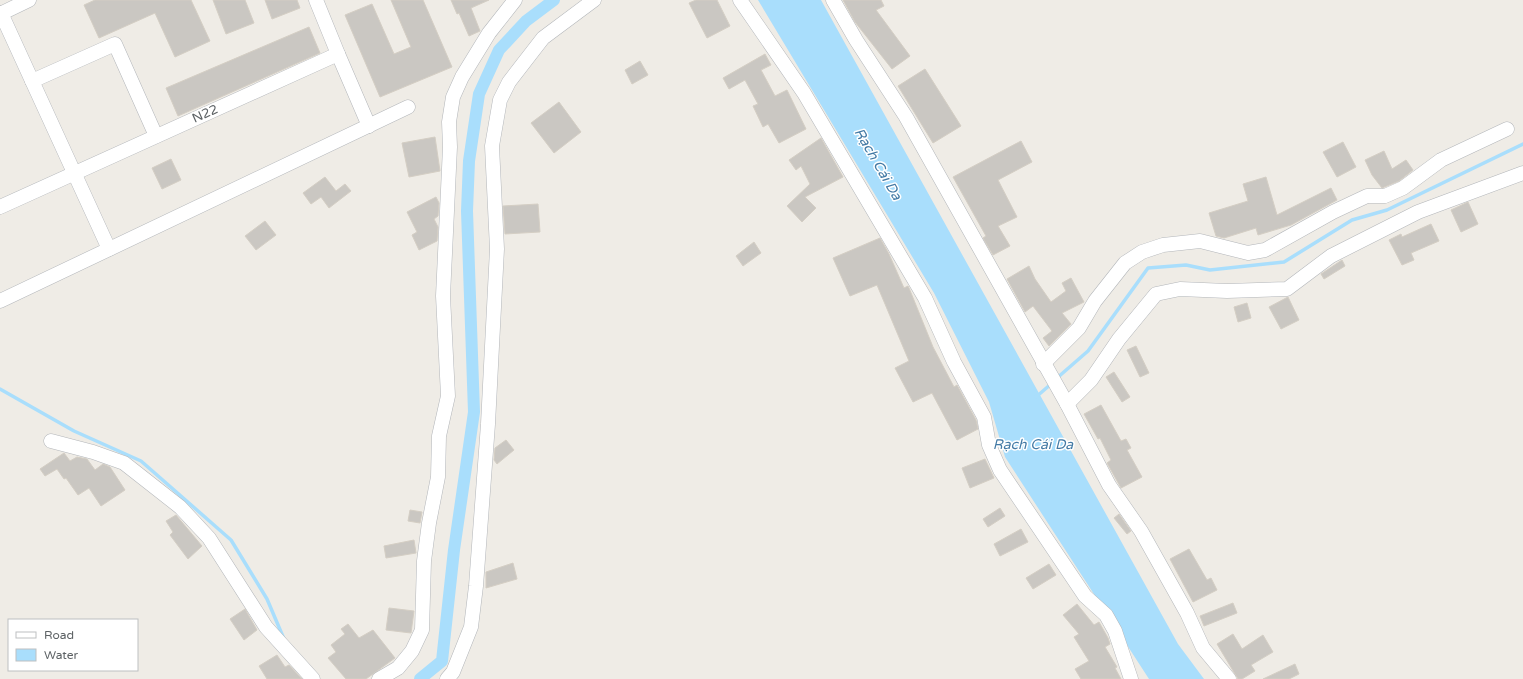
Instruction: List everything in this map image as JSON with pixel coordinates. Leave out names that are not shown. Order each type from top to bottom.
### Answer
[{"type":"street","points":[[29,0],[1,13],[109,250]]},
{"type":"street","points":[[316,0],[369,126]]},
{"type":"street","points":[[379,679],[398,668],[412,651],[422,630],[424,562],[429,523],[438,477],[440,436],[448,396],[443,296],[450,147],[449,122],[453,97],[462,77],[489,32],[515,0]]},
{"type":"street","points":[[447,679],[453,672],[471,627],[476,586],[488,424],[497,249],[492,146],[500,100],[509,82],[544,38],[594,0]]},
{"type":"street","points":[[740,0],[804,93],[925,298],[954,362],[984,417],[989,445],[1000,470],[1086,596],[1106,615],[1115,631],[1131,679]]},
{"type":"street","points":[[833,0],[856,40],[906,117],[1043,364],[1067,404],[1109,484],[1141,531],[1187,613],[1203,648],[1229,679]]},
{"type":"street","points":[[32,81],[115,44],[156,136]]},
{"type":"street","name":"N22","points":[[0,207],[338,54]]},
{"type":"street","points":[[0,301],[408,107]]},
{"type":"street","points":[[1043,364],[1079,328],[1095,300],[1125,263],[1142,252],[1163,245],[1200,241],[1248,253],[1265,250],[1333,212],[1367,196],[1385,196],[1403,188],[1441,160],[1506,129]]},
{"type":"street","points":[[1067,404],[1091,380],[1119,339],[1156,294],[1180,289],[1227,291],[1287,289],[1331,256],[1418,212],[1523,172]]},
{"type":"street","points":[[51,441],[93,452],[124,463],[180,507],[209,538],[266,627],[312,679]]},
{"type":"water","name":"Rạch Cái Da","points":[[758,0],[821,0],[1178,644],[1204,679],[1149,679],[1005,457],[989,402],[934,293]]},
{"type":"building","points":[[95,0],[191,0],[210,41],[175,57],[155,13],[99,38],[84,5]]},
{"type":"building","points":[[213,0],[245,0],[254,23],[226,34]]},
{"type":"building","points":[[265,0],[297,0],[300,8],[272,19]]},
{"type":"building","points":[[391,0],[423,0],[452,67],[380,97],[345,15],[372,4],[394,54],[411,47]]},
{"type":"building","points":[[451,0],[489,0],[471,8],[480,31],[469,36],[459,13],[457,14]]},
{"type":"building","points":[[696,0],[717,0],[730,26],[707,38],[689,3]]},
{"type":"building","points":[[843,0],[881,0],[884,6],[876,10],[910,56],[892,69],[855,22]]},
{"type":"building","points":[[309,27],[320,53],[178,116],[166,88]]},
{"type":"building","points":[[765,54],[771,65],[761,70],[775,96],[787,90],[806,129],[779,143],[768,124],[763,127],[753,106],[758,104],[745,80],[729,89],[723,78]]},
{"type":"building","points":[[640,61],[648,75],[632,84],[625,70]]},
{"type":"building","points":[[925,69],[961,126],[933,143],[898,86]]},
{"type":"building","points":[[559,102],[581,132],[554,153],[531,123]]},
{"type":"building","points":[[435,137],[440,171],[409,177],[402,143]]},
{"type":"building","points":[[821,138],[843,177],[805,197],[816,208],[802,222],[787,206],[810,184],[801,166],[796,170],[789,160]]},
{"type":"building","points":[[1021,141],[1032,162],[998,180],[1017,217],[998,226],[1010,246],[993,255],[983,238],[986,236],[953,177]]},
{"type":"building","points":[[1343,142],[1356,167],[1337,177],[1323,152]]},
{"type":"building","points":[[1384,151],[1392,169],[1406,160],[1413,170],[1399,181],[1382,188],[1372,175],[1365,160]]},
{"type":"building","points":[[171,159],[181,180],[162,189],[152,168]]},
{"type":"building","points":[[325,177],[336,191],[345,184],[351,191],[329,208],[321,197],[311,204],[303,193]]},
{"type":"building","points":[[1266,177],[1277,215],[1331,188],[1337,200],[1291,225],[1258,235],[1256,228],[1224,238],[1216,236],[1209,213],[1248,201],[1243,184]]},
{"type":"building","points":[[436,197],[439,203],[438,216],[434,219],[438,227],[437,241],[419,250],[412,235],[417,232],[407,212]]},
{"type":"building","points":[[1468,202],[1478,224],[1461,232],[1451,210]]},
{"type":"building","points":[[538,204],[540,232],[505,234],[503,206]]},
{"type":"building","points":[[265,221],[276,235],[256,250],[245,236]]},
{"type":"building","points":[[1431,224],[1439,241],[1411,253],[1414,260],[1402,265],[1389,240],[1401,234],[1402,237]]},
{"type":"building","points":[[880,238],[904,288],[908,286],[909,288],[933,347],[954,387],[957,385],[976,420],[978,429],[957,440],[932,393],[913,402],[895,368],[909,361],[877,285],[850,296],[833,258]]},
{"type":"building","points":[[754,242],[761,253],[743,266],[736,256]]},
{"type":"building","points":[[1342,260],[1345,266],[1324,279],[1321,274]]},
{"type":"building","points":[[1029,266],[1035,279],[1051,302],[1066,291],[1062,283],[1071,278],[1084,302],[1062,313],[1071,324],[1049,346],[1043,338],[1052,331],[1033,306],[1025,312],[1007,279]]},
{"type":"building","points":[[1288,297],[1299,320],[1281,329],[1269,307]]},
{"type":"building","points":[[1247,303],[1251,318],[1238,322],[1234,307]]},
{"type":"building","points":[[1136,346],[1149,373],[1140,377],[1127,350]]},
{"type":"building","points":[[1114,372],[1130,397],[1122,402],[1106,377]]},
{"type":"building","points":[[1101,405],[1121,441],[1126,439],[1131,448],[1127,450],[1142,477],[1121,488],[1107,463],[1111,460],[1100,438],[1098,439],[1084,414]]},
{"type":"building","points":[[506,440],[514,450],[497,464],[494,460],[495,448]]},
{"type":"building","points":[[64,453],[70,461],[77,457],[87,459],[95,470],[103,464],[110,467],[125,490],[101,506],[89,488],[78,495],[66,478],[64,479],[57,469],[45,476],[40,469]]},
{"type":"building","points":[[985,459],[994,478],[970,488],[962,468]]},
{"type":"building","points":[[1000,508],[1005,516],[988,527],[983,519]]},
{"type":"building","points":[[410,510],[422,512],[420,523],[408,521]]},
{"type":"building","points":[[1119,514],[1131,531],[1127,534],[1114,518]]},
{"type":"building","points":[[176,515],[202,546],[188,559],[170,535],[173,532],[166,521]]},
{"type":"building","points":[[1021,529],[1028,542],[1000,556],[994,544]]},
{"type":"building","points":[[414,540],[416,553],[386,558],[384,546]]},
{"type":"building","points":[[1189,549],[1207,580],[1211,578],[1217,590],[1193,602],[1170,559]]},
{"type":"building","points":[[513,563],[517,579],[486,588],[486,572]]},
{"type":"building","points":[[1049,564],[1056,575],[1033,589],[1026,578]]},
{"type":"building","points":[[1233,603],[1237,613],[1204,626],[1200,616]]},
{"type":"building","points":[[1077,604],[1094,625],[1099,622],[1110,644],[1105,647],[1117,667],[1115,668],[1121,679],[1081,679],[1075,669],[1089,661],[1074,637],[1079,634],[1063,615]]},
{"type":"building","points":[[389,608],[414,611],[411,633],[386,630]]},
{"type":"building","points":[[245,609],[257,630],[244,640],[230,619]]},
{"type":"building","points":[[348,624],[359,638],[373,630],[395,658],[366,679],[346,679],[328,658],[336,652],[331,645],[345,634],[341,629]]},
{"type":"building","points":[[1233,634],[1242,649],[1263,635],[1273,652],[1251,665],[1255,671],[1242,679],[1238,679],[1217,644]]},
{"type":"building","points":[[277,655],[285,667],[289,665],[302,679],[267,679],[259,666]]},
{"type":"building","points":[[1295,664],[1299,674],[1289,679],[1263,679]]},
{"type":"waterway","points":[[420,679],[442,661],[454,550],[474,412],[467,211],[469,161],[479,94],[499,50],[526,21],[554,0]]},
{"type":"waterway","points":[[1057,378],[1088,351],[1148,268],[1186,265],[1210,270],[1284,262],[1352,220],[1387,210],[1523,144]]},
{"type":"waterway","points":[[1036,397],[1051,384]]},
{"type":"waterway","points":[[0,389],[74,431],[141,461],[231,540],[267,599],[284,639]]}]
